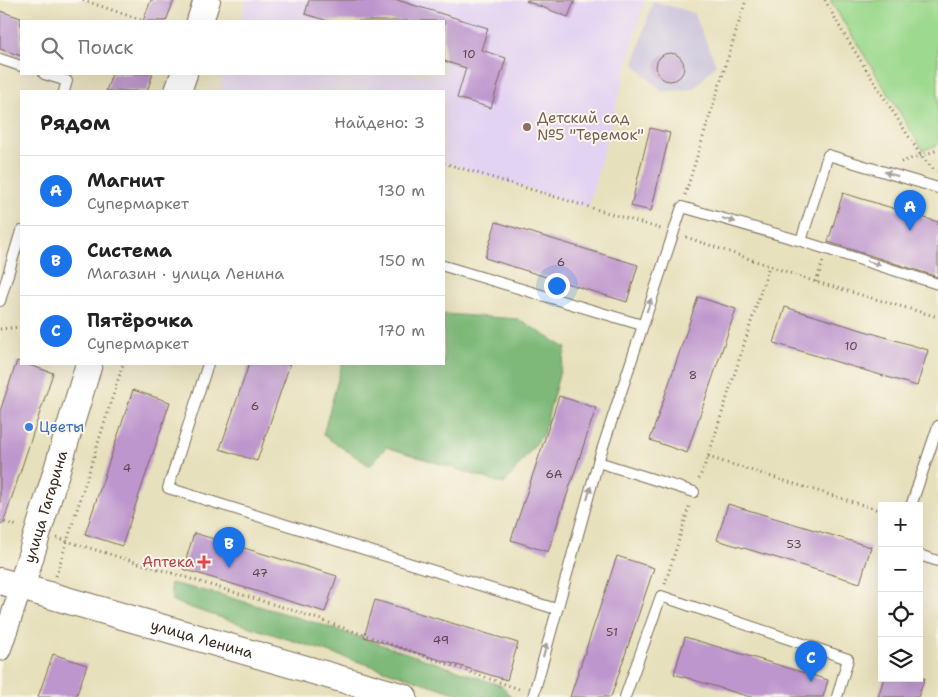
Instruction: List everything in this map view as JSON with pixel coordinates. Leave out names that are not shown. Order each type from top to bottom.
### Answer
[{"type":"street","points":[[200,20],[207,0]]},
{"type":"street","points":[[178,90],[184,75]]},
{"type":"street","name":"улица Гагарина","points":[[0,650],[11,584],[39,533],[89,365]]},
{"type":"street","name":"улица Ленина","points":[[11,584],[404,697]]},
{"type":"lane","points":[[0,59],[20,66]]},
{"type":"lane","points":[[47,75],[67,81],[64,90]]},
{"type":"lane","points":[[801,241],[828,155],[938,188]]},
{"type":"lane","points":[[533,696],[598,462],[682,207],[801,241],[938,284]]},
{"type":"lane","points":[[0,301],[20,234]]},
{"type":"lane","points":[[445,266],[642,325]]},
{"type":"lane","points":[[208,365],[168,488],[556,609]]},
{"type":"lane","points":[[911,502],[938,426]]},
{"type":"lane","points":[[598,462],[694,492]]},
{"type":"lane","points":[[923,556],[938,561]]},
{"type":"lane","points":[[625,697],[661,596],[848,659],[837,697]]},
{"type":"path","points":[[83,0],[141,20]]},
{"type":"path","points":[[682,207],[746,0]]},
{"type":"path","points":[[824,0],[921,156],[938,175]]},
{"type":"path","points":[[876,170],[938,150]]},
{"type":"path","points":[[445,163],[673,233],[816,282],[938,317]]},
{"type":"path","points":[[661,596],[769,266]]},
{"type":"path","points":[[0,329],[20,327]]},
{"type":"path","points":[[50,595],[123,365]]},
{"type":"path","points":[[708,457],[878,510]]},
{"type":"path","points":[[0,521],[295,612],[533,696]]},
{"type":"shaded area","name":"Детский сад №5 \"Теремок\"","points":[[246,0],[645,0],[588,208],[445,162],[445,90],[219,90],[224,75],[445,75],[445,20],[240,20]]},
{"type":"shaded area","points":[[653,1],[694,13],[716,64],[694,89],[662,92],[634,64]]},
{"type":"green space","points":[[830,0],[938,0],[938,145],[923,150]]},
{"type":"green space","points":[[445,314],[518,319],[566,348],[543,435],[504,484],[386,447],[370,466],[323,435],[342,365],[445,365]]},
{"type":"green space","points":[[170,583],[218,594],[326,626],[502,686],[511,697],[468,697],[191,608],[172,601]]},
{"type":"building","points":[[151,0],[174,0],[166,20],[143,20]]},
{"type":"building","points":[[309,0],[397,0],[488,28],[481,50],[506,58],[491,108],[457,98],[466,68],[445,61],[445,20],[325,20],[305,14]]},
{"type":"building","points":[[527,0],[575,0],[568,17]]},
{"type":"building","points":[[0,11],[21,18],[20,56],[0,49]]},
{"type":"building","points":[[670,53],[680,57],[684,67],[680,77],[670,81],[660,77],[656,67],[660,57]]},
{"type":"building","points":[[112,75],[153,75],[147,90],[106,90]]},
{"type":"building","points":[[650,128],[670,133],[651,211],[631,206]]},
{"type":"building","points":[[843,193],[938,222],[938,277],[828,242]]},
{"type":"building","points":[[496,222],[638,265],[627,302],[485,258]]},
{"type":"building","points":[[698,297],[736,309],[687,453],[650,440]]},
{"type":"building","points":[[785,307],[928,350],[917,386],[774,343]]},
{"type":"building","points":[[17,361],[20,362],[20,365],[29,365],[53,373],[3,524],[0,523],[0,411]]},
{"type":"building","points":[[249,365],[290,365],[257,461],[220,449]]},
{"type":"building","points":[[133,390],[170,402],[122,546],[85,534]]},
{"type":"building","points":[[559,396],[596,408],[548,552],[511,540]]},
{"type":"building","points":[[728,504],[871,547],[860,583],[717,540]]},
{"type":"building","points":[[194,533],[337,576],[325,612],[183,569]]},
{"type":"building","points":[[617,556],[654,568],[611,697],[570,697]]},
{"type":"building","points":[[375,600],[518,643],[507,680],[364,637]]},
{"type":"building","points":[[685,637],[828,680],[823,697],[750,697],[674,674]]},
{"type":"building","points":[[53,654],[87,665],[76,697],[38,697]]},
{"type":"building","points":[[923,678],[925,678],[918,697],[878,697],[883,682],[923,682]]},
{"type":"place","name":"Детский сад №5 \"Теремок\"","points":[[527,127]]},
{"type":"place","name":"Магнит","points":[[910,231]]},
{"type":"place","name":"Цветы","points":[[29,427]]},
{"type":"place","name":"Аптека","points":[[204,562]]},
{"type":"place","name":"Система","points":[[229,568]]},
{"type":"place","name":"Пятёрочка","points":[[811,682]]}]
